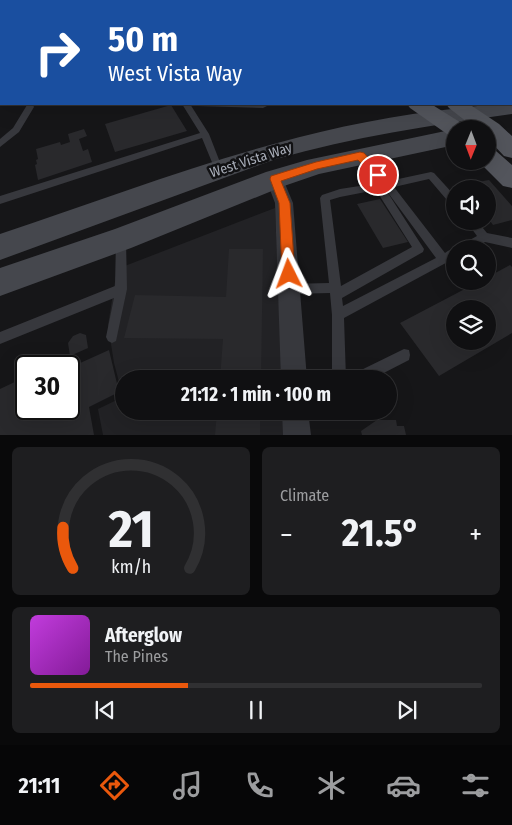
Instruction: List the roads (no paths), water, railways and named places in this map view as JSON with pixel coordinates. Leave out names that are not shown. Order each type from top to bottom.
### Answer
[{"type":"main road","points":[[420,105],[497,128],[512,150]]},
{"type":"main road","name":"West Vista Way","points":[[0,247],[268,152],[322,138],[512,108]]},
{"type":"main road","name":"West Vista Way","points":[[0,282],[121,239],[275,179],[316,166],[446,139]]},
{"type":"main road","points":[[496,164],[512,179]]},
{"type":"street","points":[[275,179],[284,203],[294,370]]},
{"type":"street","points":[[296,420],[297,435]]},
{"type":"lane","points":[[187,105],[205,134],[219,170]]},
{"type":"lane","points":[[230,105],[264,106]]},
{"type":"lane","points":[[0,144],[16,130],[30,107]]},
{"type":"lane","points":[[0,200],[205,134]]},
{"type":"lane","points":[[360,156],[443,259]]},
{"type":"lane","points":[[339,370],[338,315],[325,198],[340,193],[383,186],[430,174],[446,193]]},
{"type":"lane","points":[[289,289],[336,291],[419,249],[383,186]]},
{"type":"lane","points":[[478,230],[484,237],[512,243]]},
{"type":"lane","points":[[478,240],[484,237]]},
{"type":"lane","points":[[112,337],[121,289],[121,239]]},
{"type":"lane","points":[[338,315],[446,258]]},
{"type":"lane","points":[[0,338],[121,289]]},
{"type":"lane","points":[[375,370],[404,355]]}]
